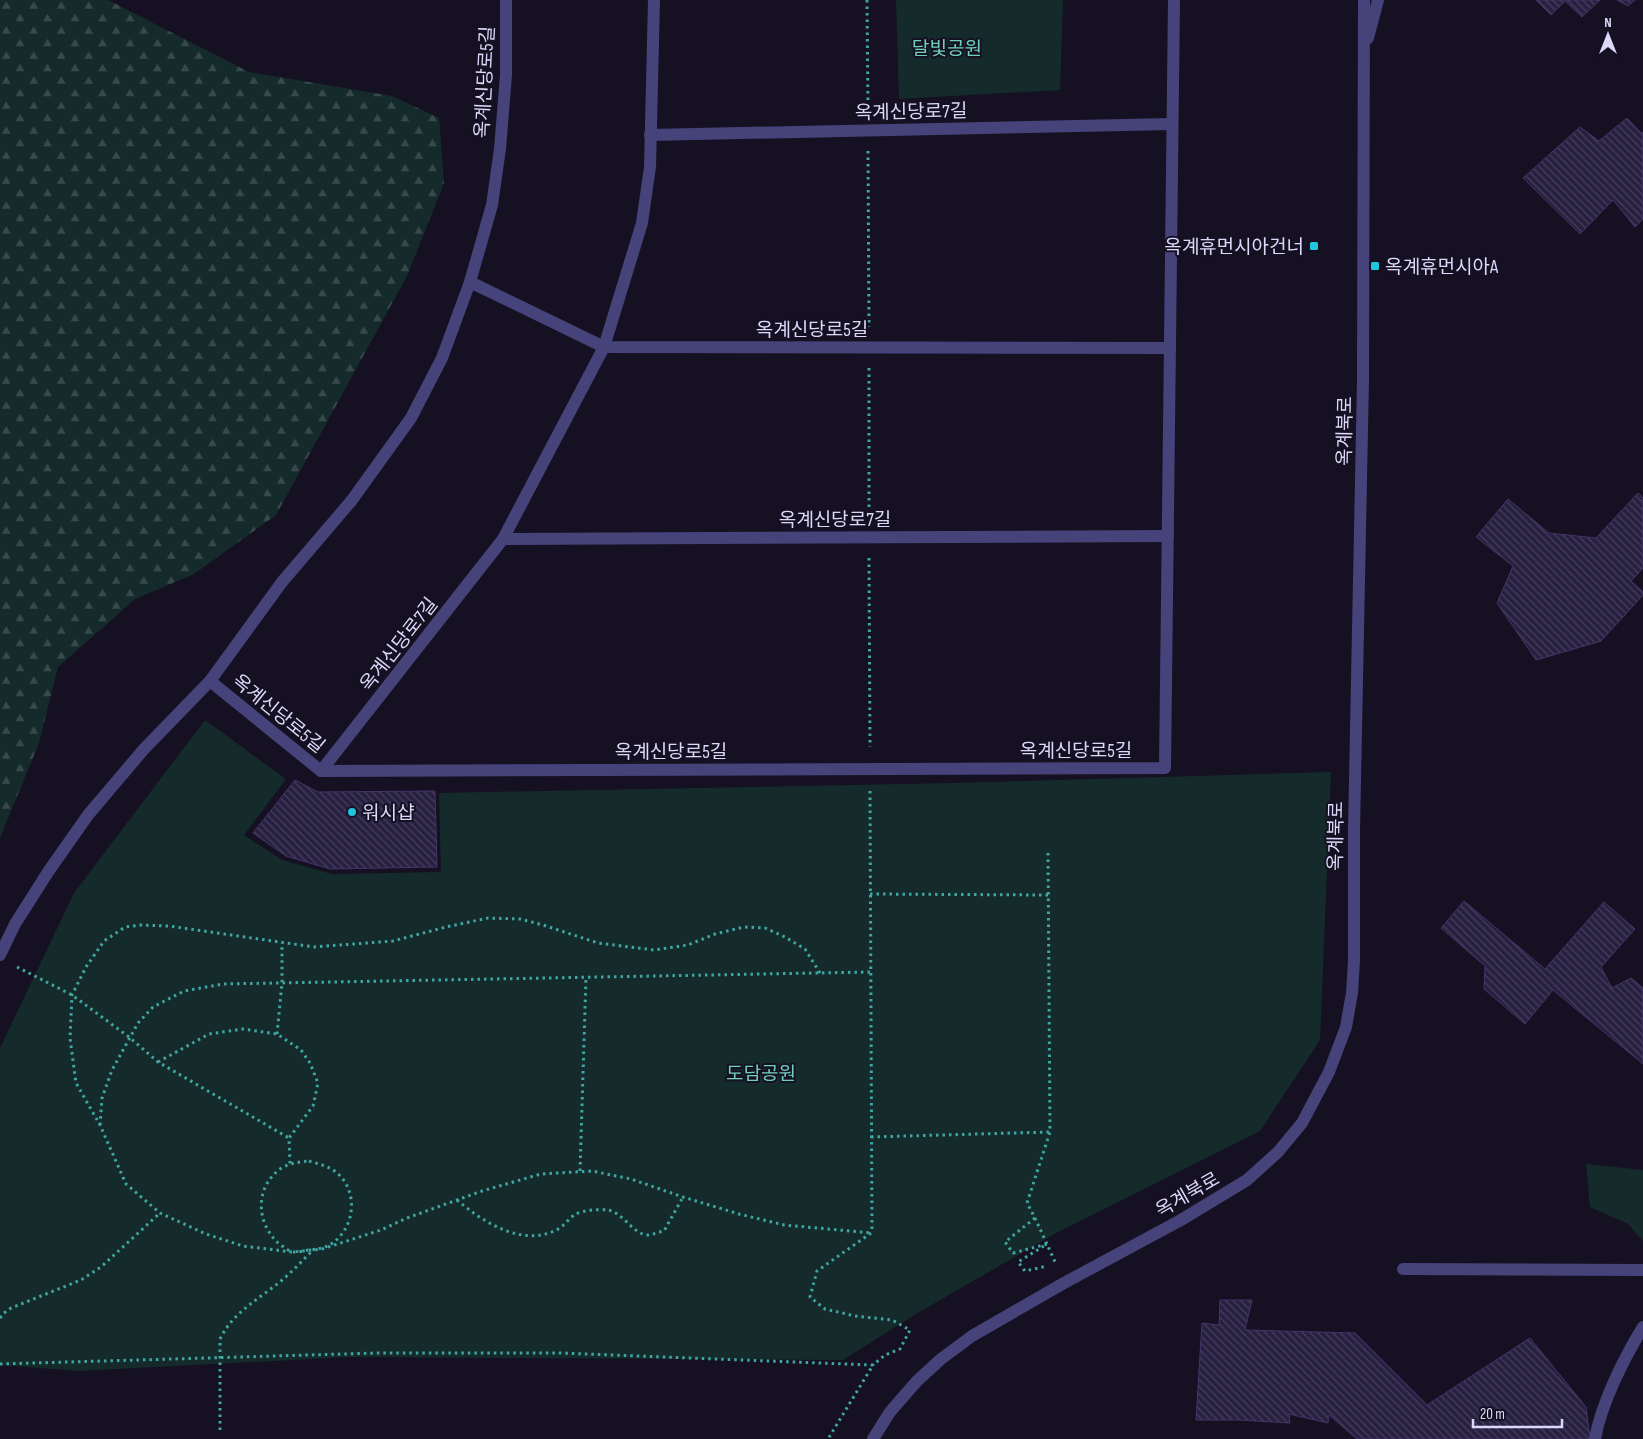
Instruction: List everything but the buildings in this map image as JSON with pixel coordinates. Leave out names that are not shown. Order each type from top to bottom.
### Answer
[{"type":"street","name":"옥계신당로5길","points":[[0,955],[15,924],[48,872],[88,815],[144,749],[210,681],[282,582],[352,500],[411,418],[442,358],[470,282],[492,205],[500,149],[506,75],[506,0]]},
{"type":"street","name":"옥계신당로7길","points":[[321,771],[503,539],[604,347],[642,223],[650,167],[654,0]]},
{"type":"street","points":[[1168,536],[1174,0]]},
{"type":"street","name":"옥계북로","points":[[872,1439],[890,1412],[917,1381],[941,1359],[972,1336],[1064,1283],[1181,1220],[1247,1180],[1272,1158],[1302,1123],[1329,1072],[1346,1027],[1352,993],[1354,961],[1354,830],[1363,380],[1364,0]]},
{"type":"street","points":[[1364,54],[1378,0]]},
{"type":"street","name":"옥계신당로7길","points":[[650,135],[1172,124]]},
{"type":"street","name":"옥계신당로5길","points":[[470,282],[604,347],[1170,348]]},
{"type":"street","name":"옥계신당로5길","points":[[210,681],[321,771],[1165,768],[1168,536]]},
{"type":"street","name":"옥계신당로7길","points":[[503,539],[1168,536]]},
{"type":"street","points":[[1403,1269],[1643,1270]]},
{"type":"street","points":[[1595,1439],[1597,1426],[1611,1390],[1632,1345],[1643,1327]]},
{"type":"path","points":[[868,0],[872,1232]]},
{"type":"path","points":[[1048,853],[1050,1132],[1027,1203],[1064,1283]]},
{"type":"path","points":[[870,894],[1048,895]]},
{"type":"path","points":[[820,973],[805,949],[765,928],[744,927],[715,934],[688,945],[654,950],[598,943],[543,925],[520,920],[488,918],[393,941],[314,947],[169,926],[141,925],[125,927],[104,941],[86,967],[72,995],[70,1038],[76,1083],[100,1125],[126,1184],[160,1213],[206,1234],[243,1246],[292,1252],[322,1249],[381,1230],[456,1200],[541,1174],[580,1171],[592,1171],[631,1179],[683,1198],[784,1225],[872,1232]]},
{"type":"path","points":[[277,1034],[282,983],[282,943]]},
{"type":"path","points":[[16,966],[72,995],[129,1037],[158,1062],[289,1138]]},
{"type":"path","points":[[100,1125],[102,1098],[112,1070],[129,1037],[153,1006],[184,991],[223,984],[870,972]]},
{"type":"path","points":[[580,1171],[586,977]]},
{"type":"path","points":[[158,1062],[209,1034],[243,1029],[277,1034],[302,1050],[310,1063],[318,1083],[313,1106],[289,1138],[290,1164]]},
{"type":"path","points":[[871,1137],[1050,1132]]},
{"type":"path","points":[[292,1252],[269,1234],[263,1221],[260,1206],[263,1192],[270,1179],[280,1169],[290,1164],[309,1161],[324,1165],[338,1173],[347,1186],[352,1200],[351,1216],[345,1230],[335,1242],[322,1249]]},
{"type":"path","points":[[456,1200],[474,1215],[495,1226],[514,1233],[536,1236],[548,1234],[562,1227],[575,1214],[591,1210],[608,1210],[624,1217],[634,1229],[648,1235],[664,1231],[683,1198]]},
{"type":"path","points":[[0,1318],[11,1308],[81,1280],[101,1267],[160,1213]]},
{"type":"path","points":[[1035,1218],[1005,1242],[1013,1253],[1047,1244]]},
{"type":"path","points":[[828,1439],[873,1365],[885,1355],[900,1349],[910,1330],[892,1320],[855,1316],[825,1309],[810,1297],[817,1271],[872,1232]]},
{"type":"path","points":[[1047,1244],[1018,1262],[1025,1271],[1056,1264]]},
{"type":"path","points":[[220,1430],[220,1339],[239,1313],[283,1280],[313,1250]]},
{"type":"path","points":[[1048,1269],[1056,1264]]},
{"type":"path","points":[[0,1364],[378,1353],[561,1353],[873,1365]]},
{"type":"green space","points":[[0,0],[108,0],[249,72],[392,96],[439,118],[444,183],[407,276],[276,515],[194,574],[135,599],[58,667],[39,743],[0,838]]},
{"type":"green space","name":"달빛공원","points":[[896,0],[1063,0],[1060,90],[899,99]]},
{"type":"green space","name":"도담공원","points":[[205,720],[286,779],[244,835],[282,860],[332,874],[441,872],[439,793],[954,783],[1331,772],[1320,1040],[1260,1131],[1056,1233],[916,1314],[843,1360],[349,1357],[79,1371],[0,1365],[0,1048],[74,893]]},
{"type":"green space","points":[[1586,1164],[1643,1170],[1643,1241],[1628,1224],[1590,1207]]},
{"type":"place","name":"옥계휴먼시아건너","points":[[1314,246]]},
{"type":"place","name":"옥계휴먼시아A","points":[[1375,266]]},
{"type":"place","name":"워시샵","points":[[352,812]]}]
